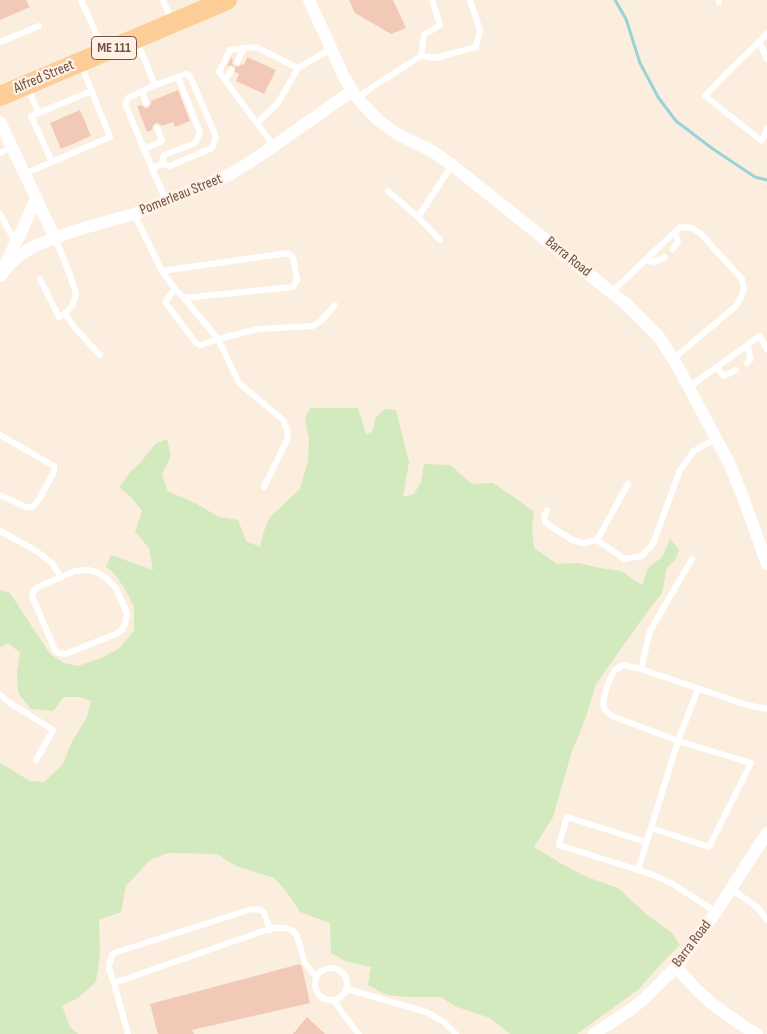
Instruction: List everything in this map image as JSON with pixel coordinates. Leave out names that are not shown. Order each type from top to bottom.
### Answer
[{"type":"main road","name":"Alfred Street","points":[[0,96],[227,0]]},
{"type":"street","name":"Barra Road","points":[[309,0],[344,77],[354,94],[378,120],[390,130],[432,151],[452,165],[612,292],[650,326],[659,337],[717,438],[738,483],[767,564]]},
{"type":"street","name":"Pomerleau Street","points":[[0,275],[11,263],[33,247],[54,238],[134,214],[228,175],[354,94]]},
{"type":"street","points":[[0,122],[6,150],[24,174],[54,238]]},
{"type":"street","points":[[0,275],[36,199]]},
{"type":"street","name":"Barra Road","points":[[594,1034],[633,1008],[676,967],[716,912],[767,833]]},
{"type":"street","points":[[676,967],[694,988],[748,1032]]},
{"type":"lane","points":[[80,0],[104,52]]},
{"type":"lane","points":[[163,0],[173,23]]},
{"type":"lane","points":[[422,56],[424,35],[440,25],[432,0]]},
{"type":"lane","points":[[354,94],[374,86],[422,56],[435,58],[476,47],[480,30],[470,0]]},
{"type":"lane","points":[[0,42],[39,26]]},
{"type":"lane","points":[[767,34],[705,96],[762,141],[767,128]]},
{"type":"lane","points":[[136,38],[156,85]]},
{"type":"lane","points":[[759,41],[767,59]]},
{"type":"lane","points":[[273,146],[226,79],[219,72],[230,50],[256,47],[298,68]]},
{"type":"lane","points":[[238,62],[244,48]]},
{"type":"lane","points":[[257,122],[278,103],[298,68],[331,49]]},
{"type":"lane","points":[[24,174],[110,137],[80,62]]},
{"type":"lane","points":[[226,79],[231,70]]},
{"type":"lane","points":[[152,168],[162,164],[170,166],[212,148],[216,137],[190,76],[186,74],[128,98],[125,104],[152,168],[166,201]]},
{"type":"lane","points":[[162,164],[164,155],[194,143],[200,133],[178,77]]},
{"type":"lane","points":[[26,85],[39,113]]},
{"type":"lane","points":[[52,162],[31,116],[92,92]]},
{"type":"lane","points":[[142,92],[146,102]]},
{"type":"lane","points":[[144,149],[162,141],[157,128]]},
{"type":"lane","points":[[418,217],[452,165]]},
{"type":"lane","points":[[388,191],[418,217],[440,240]]},
{"type":"lane","points":[[0,214],[16,243]]},
{"type":"lane","points":[[134,214],[162,270],[175,289],[218,338],[239,383],[283,420],[288,432],[287,440],[264,487]]},
{"type":"lane","points":[[612,292],[680,227],[692,228],[701,234],[742,279],[744,289],[736,306],[673,359]]},
{"type":"lane","points":[[673,249],[678,242],[675,232]]},
{"type":"lane","points":[[40,279],[59,317],[71,307],[76,296],[69,272],[54,238]]},
{"type":"lane","points":[[162,270],[288,253],[293,257],[297,280],[293,288],[184,298]]},
{"type":"lane","points":[[646,260],[654,262],[665,257]]},
{"type":"lane","points":[[175,289],[165,302],[196,343],[201,345],[218,338],[258,329],[313,326],[321,321],[335,305]]},
{"type":"lane","points":[[65,313],[74,327],[100,355]]},
{"type":"lane","points":[[689,387],[760,336],[767,349]]},
{"type":"lane","points":[[747,345],[751,359],[747,363]]},
{"type":"lane","points":[[716,368],[724,376],[736,370]]},
{"type":"lane","points":[[0,434],[54,466],[54,472],[36,504],[32,507],[26,507],[0,495]]},
{"type":"lane","points":[[547,510],[544,517],[546,524],[572,540],[582,543],[597,540],[624,559],[642,556],[653,544],[680,470],[694,451],[717,438]]},
{"type":"lane","points":[[597,540],[628,484]]},
{"type":"lane","points":[[0,531],[35,550],[53,564],[61,578]]},
{"type":"lane","points":[[641,669],[650,631],[692,559]]},
{"type":"lane","points":[[88,570],[105,577],[116,588],[126,613],[125,624],[122,630],[64,654],[54,650],[32,596],[34,590],[38,587],[61,578],[75,572],[88,570]]},
{"type":"lane","points":[[651,828],[709,847],[751,763],[678,741],[612,716],[605,710],[602,704],[614,671],[623,665],[641,669],[747,705],[767,709]]},
{"type":"lane","points":[[638,870],[678,741],[698,688]]},
{"type":"lane","points":[[0,695],[52,730],[36,760]]},
{"type":"lane","points":[[646,842],[567,817],[559,845],[653,875],[673,884],[716,912]]},
{"type":"lane","points":[[731,889],[757,908],[767,920]]},
{"type":"lane","points":[[128,1034],[109,968],[113,954],[252,908],[264,913],[270,930]]},
{"type":"lane","points":[[114,983],[272,928],[286,928],[293,931],[297,936],[305,963],[316,977]]},
{"type":"lane","points":[[333,968],[343,973],[346,977],[348,989],[341,998],[327,1000],[318,994],[314,984],[316,977],[322,970],[333,968]]},
{"type":"lane","points":[[348,989],[426,1012],[444,1022],[456,1034]]},
{"type":"lane","points":[[334,1000],[359,1034]]},
{"type":"green space","points":[[310,408],[358,408],[366,434],[372,432],[376,417],[385,409],[396,410],[409,462],[403,497],[414,494],[421,482],[424,464],[450,465],[472,484],[493,483],[534,512],[532,529],[534,548],[557,564],[578,563],[621,571],[642,585],[648,568],[662,557],[670,539],[679,550],[675,560],[667,568],[662,593],[596,684],[585,720],[571,754],[553,817],[534,847],[587,877],[618,888],[646,914],[672,933],[680,945],[639,989],[577,1034],[510,1034],[490,1018],[454,1006],[441,997],[404,997],[384,994],[368,985],[371,967],[345,961],[331,953],[330,923],[300,912],[286,891],[274,878],[236,866],[217,854],[168,853],[150,860],[126,886],[121,912],[99,920],[100,954],[96,982],[78,998],[62,1006],[70,1027],[78,1034],[0,1034],[0,763],[30,781],[44,782],[62,765],[73,740],[87,717],[91,701],[79,697],[64,697],[53,711],[31,709],[18,693],[17,671],[20,653],[8,643],[0,647],[0,590],[10,593],[50,654],[64,663],[78,666],[101,658],[120,648],[134,630],[134,607],[114,573],[106,567],[111,555],[153,570],[149,548],[135,532],[142,511],[132,498],[119,487],[131,471],[155,444],[167,439],[171,456],[162,474],[167,491],[195,503],[219,517],[238,520],[246,541],[260,547],[270,517],[300,489],[308,461],[309,440],[305,418]]},
{"type":"building","points":[[0,0],[26,0],[30,7],[0,20]]},
{"type":"building","points":[[349,0],[393,0],[406,28],[391,34],[355,13]]},
{"type":"building","points":[[247,57],[276,70],[264,94],[236,81],[239,74],[235,72],[235,67],[231,65],[227,67],[231,58],[233,59],[233,65],[238,67],[242,64],[244,65]]},
{"type":"building","points":[[178,90],[190,121],[175,127],[173,122],[162,126],[156,123],[153,125],[152,130],[147,132],[137,106],[141,105],[148,108],[151,101]]},
{"type":"building","points":[[80,110],[91,136],[61,149],[50,123]]},
{"type":"building","points":[[300,964],[310,1003],[192,1030],[194,1034],[158,1034],[150,1004]]},
{"type":"building","points":[[307,1017],[325,1034],[293,1034]]},
{"type":"waterway","points":[[615,0],[626,19],[640,63],[658,97],[676,121],[755,177],[767,180]]}]
